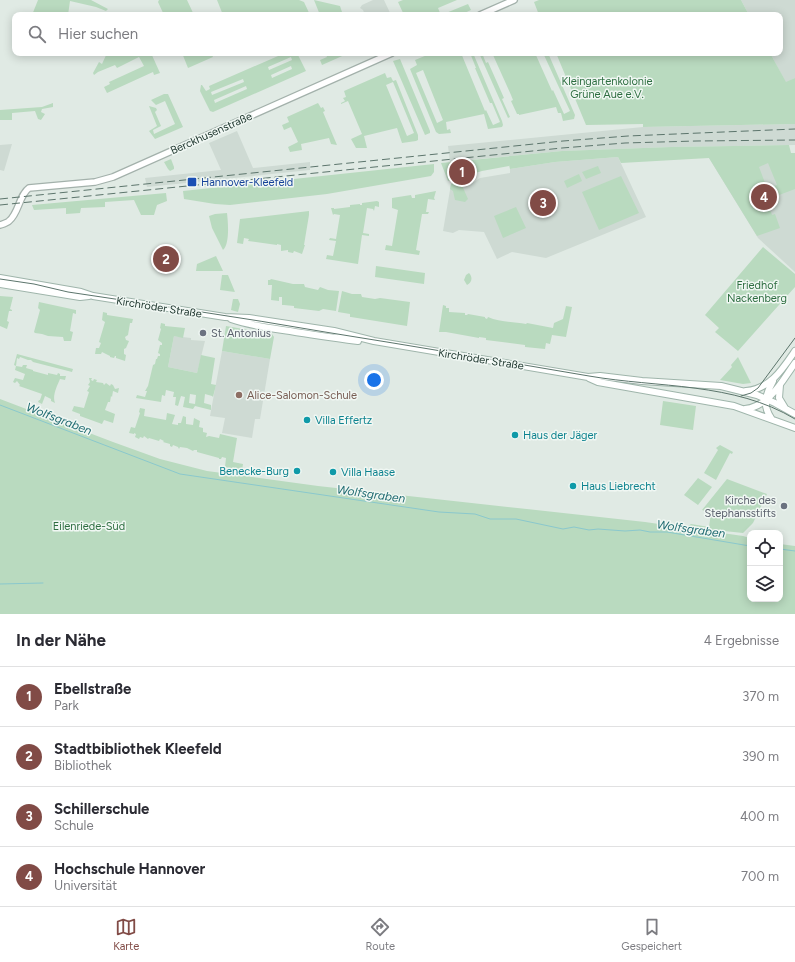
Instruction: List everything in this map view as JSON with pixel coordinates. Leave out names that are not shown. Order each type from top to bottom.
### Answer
[{"type":"main road","name":"Kirchröder Straße","points":[[0,278],[81,292],[93,296],[225,317],[248,325],[329,338],[374,341],[588,377],[600,376],[654,382],[721,386],[742,391],[766,400],[795,414]]},
{"type":"main road","name":"Kirchröder Straße","points":[[0,284],[80,297],[93,296]]},
{"type":"main road","points":[[771,418],[766,410],[768,389],[775,377],[795,351]]},
{"type":"main road","points":[[744,409],[756,407],[766,400],[795,363]]},
{"type":"main road","name":"Kirchröder Straße","points":[[588,377],[598,382],[723,403],[771,418],[795,428]]},
{"type":"main road","points":[[742,391],[759,389],[775,377]]},
{"type":"main road","points":[[651,390],[650,386],[654,382]]},
{"type":"main road","points":[[780,384],[779,398],[786,409]]},
{"type":"street","points":[[487,12],[514,0]]},
{"type":"street","name":"Berckhusenstraße","points":[[0,225],[9,221],[13,216],[25,192],[29,188],[95,182],[112,178],[385,56]]},
{"type":"shaded area","points":[[373,0],[384,0],[390,12],[364,12],[360,8],[362,5]]},
{"type":"shaded area","points":[[741,0],[795,0],[795,78],[786,83],[772,56],[783,56],[783,12],[747,12]]},
{"type":"shaded area","points":[[795,124],[795,145],[562,151],[450,162],[448,146],[643,127]]},
{"type":"shaded area","points":[[237,131],[253,168],[310,162],[310,170],[147,187],[145,178],[221,170],[209,143]]},
{"type":"shaded area","points":[[12,144],[4,171],[0,170],[0,145]]},
{"type":"shaded area","points":[[795,153],[795,272],[758,238],[709,158]]},
{"type":"shaded area","points":[[618,157],[646,217],[546,258],[512,252],[497,259],[484,232],[459,230],[453,233],[443,231],[451,184],[472,178],[474,182],[480,178],[510,173],[510,169],[555,162]]},
{"type":"shaded area","points":[[174,336],[191,338],[191,340],[205,341],[197,373],[168,367]]},
{"type":"shaded area","name":"Alice-Salomon-Schule","points":[[222,351],[270,359],[260,419],[255,419],[252,438],[222,433],[225,418],[210,416]]},
{"type":"green space","points":[[38,0],[91,0],[108,9],[106,11],[70,1],[68,12],[33,12]]},
{"type":"green space","points":[[159,0],[187,0],[193,12],[163,12],[158,2]]},
{"type":"green space","points":[[217,0],[299,0],[304,2],[309,12],[222,12]]},
{"type":"green space","points":[[314,0],[340,6],[342,12],[319,12]]},
{"type":"green space","points":[[403,0],[457,0],[438,8],[440,12],[403,12],[398,2]]},
{"type":"green space","points":[[539,0],[741,0],[747,12],[538,12],[534,2]]},
{"type":"green space","points":[[468,4],[471,10],[467,12],[448,12]]},
{"type":"green space","points":[[106,56],[152,56],[160,73],[154,75],[153,72],[107,93],[104,87],[110,84],[109,82],[144,66],[139,57],[117,68],[115,65],[94,75],[93,73],[99,62],[102,64]]},
{"type":"green space","points":[[183,56],[213,57],[188,68]]},
{"type":"green space","points":[[278,56],[298,56],[306,71],[213,112],[210,111],[200,91],[201,85],[206,91],[210,89],[209,86]],"holes":[[[291,57],[292,60],[269,70],[268,67]],[[291,66],[292,69],[272,78],[271,75]],[[243,79],[244,82],[212,95],[211,92]],[[246,86],[247,89],[215,103],[214,100]]]},
{"type":"green space","points":[[342,56],[322,65],[320,60],[327,57]]},
{"type":"green space","points":[[425,56],[462,56],[485,111],[486,110],[493,125],[500,122],[475,68],[471,56],[474,56],[502,121],[502,127],[488,129],[484,114],[446,122],[447,130],[450,129],[451,133],[439,134],[436,132],[410,69],[417,65],[415,60]],"holes":[[[423,70],[443,120],[437,123],[416,73]]]},
{"type":"green space","points":[[480,56],[483,56],[486,63],[488,62],[504,98],[502,99],[510,117],[508,118]]},
{"type":"green space","points":[[493,56],[536,56],[564,114],[570,111],[544,56],[549,56],[575,115],[574,119],[563,121],[561,113],[558,113],[556,107],[519,115],[517,114],[511,101],[513,100]]},
{"type":"green space","name":"Kleingartenkolonie Grüne Aue e.V.","points":[[557,56],[772,56],[786,82],[795,78],[795,124],[643,127],[643,124],[586,125]]},
{"type":"green space","points":[[400,59],[430,131],[430,133],[425,135],[393,61]]},
{"type":"green space","points":[[385,73],[387,78],[391,77],[393,81],[396,80],[418,135],[418,140],[402,143],[397,128],[364,136],[367,148],[356,148],[351,139],[362,134],[348,101],[341,104],[345,101],[343,98],[346,97],[344,91]],"holes":[[[393,82],[414,133],[407,136],[386,85]]]},
{"type":"green space","points":[[164,94],[168,94],[183,127],[155,139],[149,131],[157,126],[149,106],[156,108],[157,110],[155,112],[161,126],[153,130],[154,134],[175,124],[165,101],[156,105],[151,100]]},
{"type":"green space","points":[[53,103],[53,107],[42,109],[41,112],[45,114],[41,120],[38,119],[35,111],[12,113],[12,120],[0,120],[0,110],[42,107]]},
{"type":"green space","points":[[318,103],[325,111],[323,112],[337,145],[331,144],[329,138],[301,144],[302,150],[290,152],[288,147],[298,142],[291,127],[284,130],[282,125],[289,122],[287,117]]},
{"type":"green space","points":[[789,145],[791,153],[795,153],[795,189],[766,200],[772,215],[775,214],[780,228],[757,236],[709,158],[621,163],[618,157],[555,162],[510,169],[509,165],[448,181],[441,163],[562,151]],"holes":[[[768,163],[777,185],[767,188],[759,167]]]},
{"type":"green space","points":[[171,159],[174,169],[170,171],[164,162]]},
{"type":"green space","points":[[434,164],[434,172],[431,176],[327,194],[230,205],[184,199],[183,191]]},
{"type":"green space","points":[[598,166],[601,173],[586,179],[582,172]]},
{"type":"green space","points":[[579,174],[582,181],[567,188],[564,181]]},
{"type":"green space","points":[[621,176],[639,213],[599,230],[582,192]]},
{"type":"green space","points":[[460,181],[468,199],[465,202],[455,200],[453,191],[450,189],[451,184]]},
{"type":"green space","points":[[436,191],[434,198],[435,200],[428,199],[426,212],[429,212],[428,214],[422,214],[416,250],[420,251],[419,255],[385,250],[386,245],[392,246],[398,210],[392,208],[392,198],[411,195],[412,198],[415,198],[415,195]]},
{"type":"green space","points":[[166,193],[167,201],[157,205],[154,215],[141,215],[134,200],[105,202],[105,207],[81,208],[80,213],[66,214],[66,208],[34,210],[32,205]]},
{"type":"green space","points":[[379,202],[379,207],[375,206],[374,211],[373,209],[367,208],[363,233],[369,234],[369,236],[362,235],[358,264],[326,259],[327,255],[333,256],[336,241],[329,240],[330,238],[336,239],[340,215],[333,215],[331,208],[350,207],[350,205],[362,205],[362,203]]},
{"type":"green space","points":[[516,207],[526,228],[503,238],[494,216]]},
{"type":"green space","points":[[309,211],[305,245],[302,254],[294,251],[293,253],[288,252],[288,250],[281,251],[281,245],[248,241],[249,239],[244,238],[243,244],[237,243],[240,219]]},
{"type":"green space","points":[[227,213],[228,238],[223,250],[212,228],[209,216]]},
{"type":"green space","name":"Friedhof Nackenberg","points":[[763,247],[795,274],[795,287],[738,351],[715,332],[719,328],[705,315]]},
{"type":"green space","points":[[216,256],[223,271],[196,271],[197,264]]},
{"type":"green space","points":[[376,266],[425,273],[424,284],[375,277]]},
{"type":"green space","points":[[469,273],[471,280],[467,285],[464,280],[466,275]]},
{"type":"green space","points":[[222,275],[228,275],[235,292],[220,290]]},
{"type":"green space","points":[[271,279],[293,284],[304,284],[305,287],[318,290],[320,287],[328,290],[339,291],[336,311],[323,309],[319,311],[282,305],[282,297],[279,297],[279,301],[271,300],[272,285],[268,285],[268,280]]},
{"type":"green space","points":[[342,291],[352,294],[361,294],[362,297],[410,302],[407,326],[350,317],[350,314],[338,312]]},
{"type":"green space","points":[[0,296],[13,297],[10,309],[12,311],[9,311],[7,321],[9,322],[7,329],[0,326]]},
{"type":"green space","points":[[233,299],[238,299],[240,304],[238,312],[231,310]]},
{"type":"green space","points":[[39,302],[76,310],[76,314],[73,313],[70,331],[73,332],[71,341],[64,341],[63,337],[48,336],[34,332],[40,310],[38,308]]},
{"type":"green space","points":[[443,305],[446,306],[446,308],[449,308],[449,312],[465,313],[465,315],[468,314],[485,317],[487,319],[488,317],[502,321],[527,323],[553,328],[554,323],[563,319],[566,306],[572,307],[566,337],[552,335],[550,344],[546,343],[545,349],[486,340],[486,338],[439,332]]},
{"type":"green space","points":[[103,312],[107,313],[107,315],[133,319],[132,323],[130,323],[128,335],[125,337],[126,340],[129,341],[124,349],[124,354],[126,355],[125,361],[116,358],[116,356],[114,358],[110,357],[102,352],[101,354],[95,354],[96,348],[99,348],[101,343],[99,342],[105,322],[102,320]]},
{"type":"green space","points":[[161,323],[165,324],[165,326],[185,328],[183,338],[174,336],[168,367],[197,373],[201,355],[215,358],[211,384],[216,385],[213,397],[205,394],[204,403],[211,405],[211,410],[195,406],[193,409],[183,407],[185,397],[181,396],[178,406],[175,405],[176,397],[173,397],[174,392],[166,390],[165,396],[162,395],[161,402],[136,398],[137,395],[145,397],[147,391],[145,391],[148,386],[153,365],[155,364],[158,356],[160,356],[158,353],[162,343],[158,340]],"holes":[[[190,394],[196,395],[195,404],[189,403]]]},
{"type":"green space","points":[[226,326],[272,334],[274,337],[270,359],[222,351]]},
{"type":"green space","points":[[17,354],[73,369],[72,372],[33,362],[20,357],[19,359],[17,358],[16,366],[14,365]]},
{"type":"green space","points":[[738,357],[751,383],[743,384],[720,380],[732,367],[731,365]]},
{"type":"green space","points":[[23,365],[27,365],[26,368],[33,371],[48,375],[48,373],[57,375],[58,373],[60,376],[66,376],[65,380],[60,379],[54,394],[55,403],[45,396],[42,404],[38,402],[42,394],[19,386],[20,385],[17,381],[15,383],[13,382],[15,378],[23,380],[25,374],[15,370],[16,366],[22,367]]},
{"type":"green space","points":[[89,378],[92,378],[91,380],[93,381],[94,379],[97,380],[96,382],[103,383],[104,385],[106,383],[110,386],[111,384],[115,389],[119,388],[118,393],[113,391],[110,402],[108,402],[105,410],[115,414],[113,423],[104,420],[102,424],[80,416],[80,414],[72,411],[74,406],[84,408],[89,392],[87,391],[90,386],[88,385],[90,382]]},
{"type":"green space","name":"Eilenriede-Süd","points":[[0,399],[160,459],[207,471],[318,486],[645,522],[743,536],[747,537],[747,602],[783,602],[783,544],[795,546],[795,614],[0,614]]},
{"type":"green space","points":[[663,401],[696,406],[693,430],[660,425]]},
{"type":"green space","points":[[140,408],[145,409],[144,416],[166,420],[167,413],[175,415],[172,424],[178,425],[178,423],[181,423],[183,416],[186,417],[186,424],[193,425],[194,418],[200,421],[199,427],[203,428],[203,432],[207,433],[206,437],[209,436],[219,438],[220,434],[237,438],[233,462],[243,464],[242,471],[225,467],[226,458],[222,457],[219,459],[197,452],[197,450],[193,451],[180,447],[179,449],[173,445],[172,447],[170,444],[163,442],[164,441],[160,439],[159,441],[148,439],[144,436],[143,438],[140,437],[139,439],[135,437],[136,434],[129,433],[131,427],[135,428],[140,413]]},
{"type":"green space","points":[[720,445],[733,452],[732,454],[730,453],[716,480],[704,473],[718,450],[716,448]]},
{"type":"green space","points":[[698,478],[712,487],[698,505],[684,495]]},
{"type":"green space","points":[[727,479],[767,494],[753,523],[743,533],[687,527],[691,524],[709,527],[711,513],[702,510]]},
{"type":"waterway","name":"Wolfsgraben","points":[[0,405],[180,474],[439,512],[475,514],[490,519],[516,519],[563,529],[574,527],[589,530],[640,530],[650,532],[667,532],[747,545]]},
{"type":"waterway","name":"Wolfsgraben","points":[[783,549],[795,551]]},
{"type":"waterway","points":[[0,584],[43,583]]},
{"type":"tram line","points":[[0,279],[34,284],[68,292],[261,321],[589,376],[721,392],[747,398],[771,407],[795,419]]},
{"type":"tram line","points":[[741,396],[751,393],[758,388],[795,338]]},
{"type":"railway","points":[[0,199],[563,141],[628,136],[795,129]]},
{"type":"railway","points":[[0,205],[562,148],[625,143],[795,140]]},
{"type":"place","name":"Ebellstraße","points":[[462,172]]},
{"type":"place","name":"Hannover-Kleefeld","points":[[192,182]]},
{"type":"place","name":"Hochschule Hannover","points":[[764,197]]},
{"type":"place","name":"Schillerschule","points":[[543,203]]},
{"type":"place","name":"Stadtbibliothek Kleefeld","points":[[166,259]]},
{"type":"place","name":"St. Antonius","points":[[203,333]]},
{"type":"place","name":"Alice-Salomon-Schule","points":[[239,395]]},
{"type":"place","name":"Villa Effertz","points":[[307,420]]},
{"type":"place","name":"Haus der Jäger","points":[[515,435]]},
{"type":"place","name":"Benecke-Burg","points":[[297,471]]},
{"type":"place","name":"Villa Haase","points":[[333,472]]},
{"type":"place","name":"Haus Liebrecht","points":[[573,486]]},
{"type":"place","name":"Kirche des Stephansstifts","points":[[784,506]]}]
